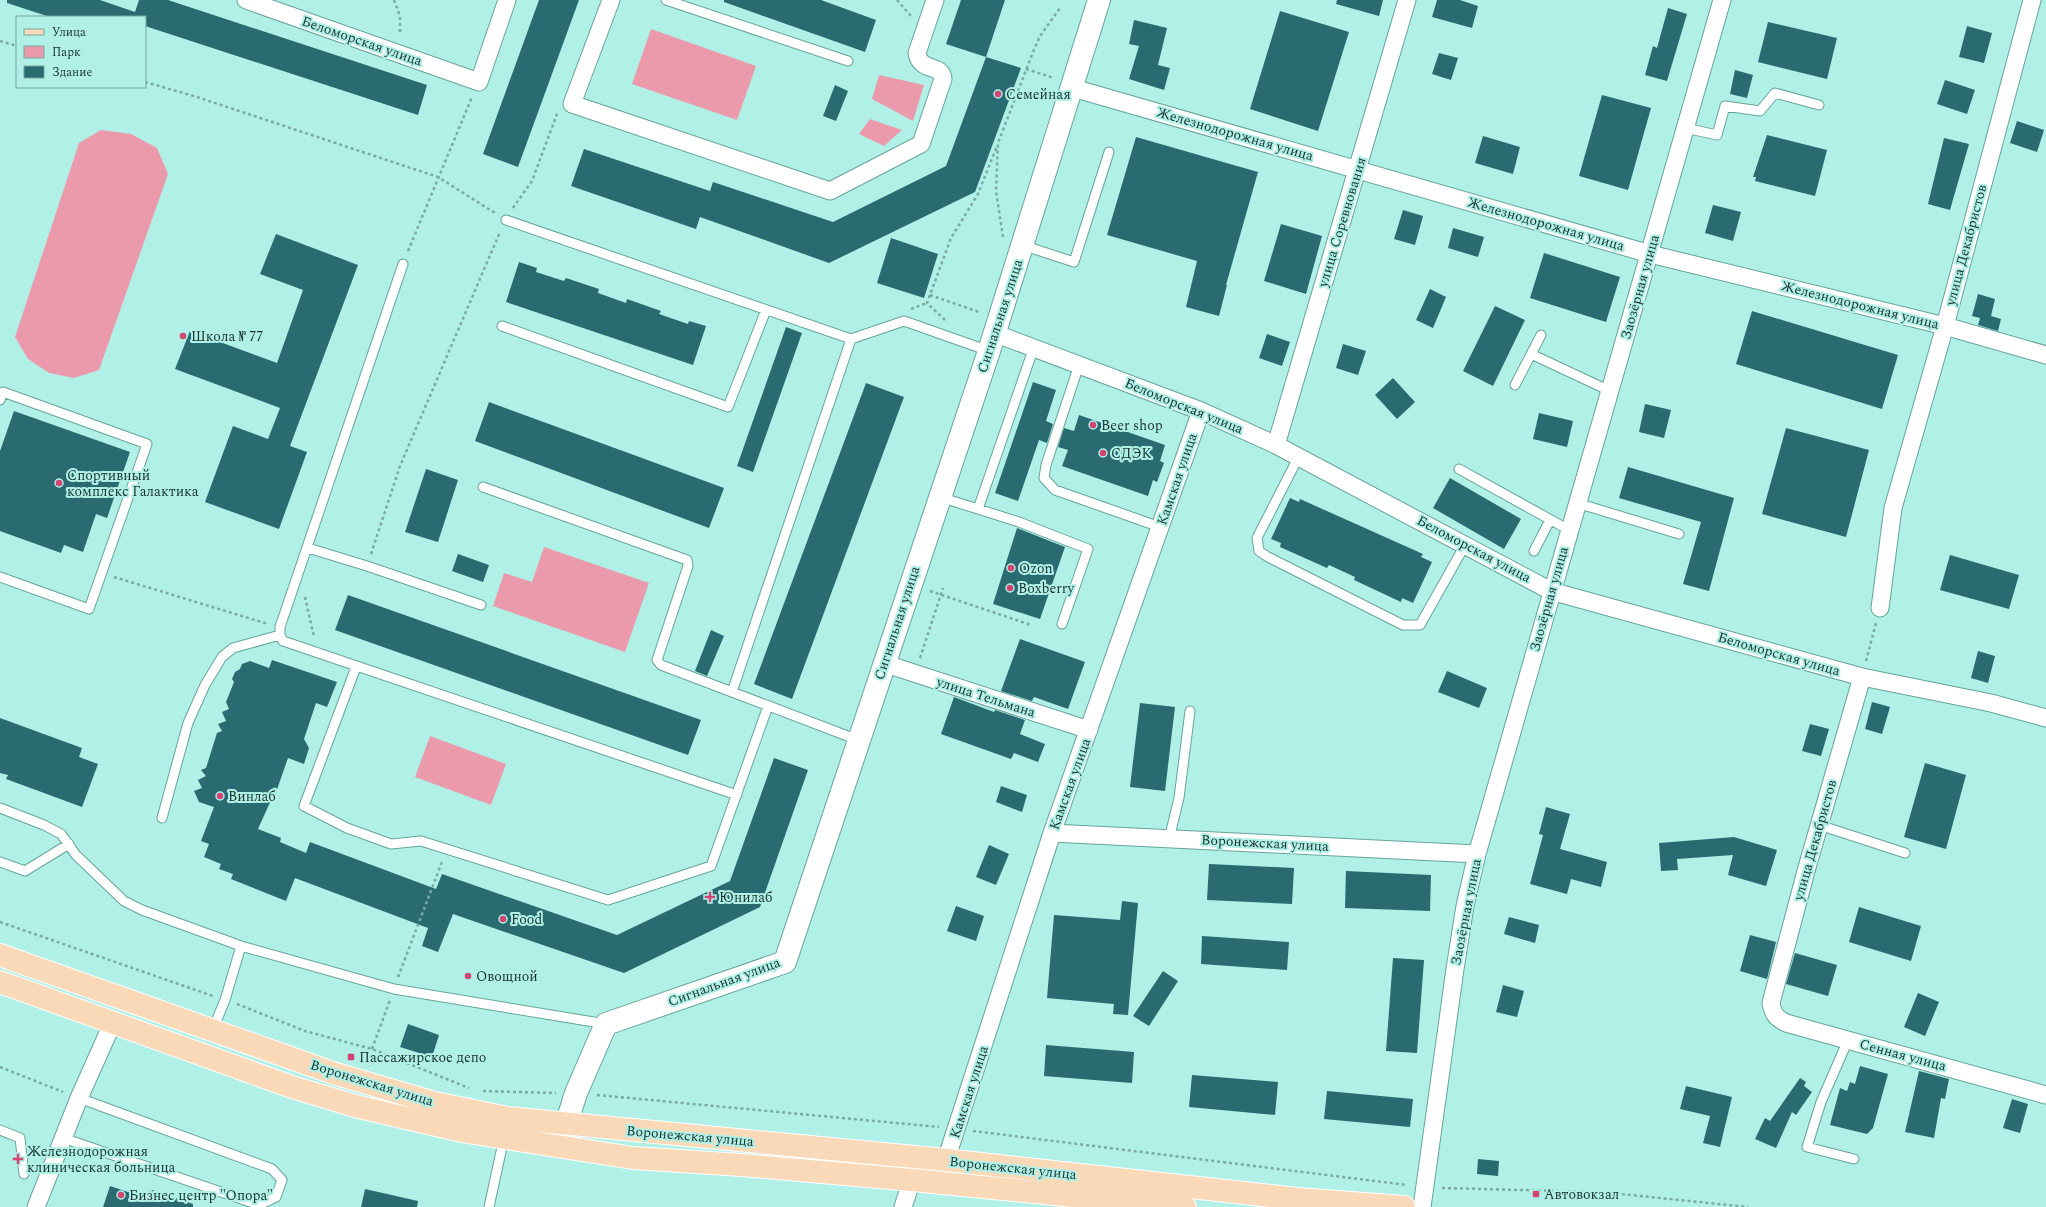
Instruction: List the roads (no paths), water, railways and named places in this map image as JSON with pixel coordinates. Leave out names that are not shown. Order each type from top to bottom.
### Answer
[{"type":"main road","name":"Воронежская улица","points":[[0,955],[336,1074],[435,1103],[508,1118],[566,1125],[946,1160],[1298,1199],[1404,1207]]},
{"type":"main road","name":"Воронежская улица","points":[[0,982],[235,1067],[356,1106],[434,1126],[504,1139],[633,1158],[742,1165],[912,1180],[1098,1203],[1185,1207]]},
{"type":"street","name":"Беломорская улица","points":[[246,0],[479,82],[507,0]]},
{"type":"street","points":[[611,0],[572,104],[830,191],[922,144],[943,79],[943,74],[940,71],[923,65],[918,61],[917,53],[935,0]]},
{"type":"street","name":"Сигнальная улица","points":[[606,1024],[785,962],[909,585],[992,342],[1012,241],[1065,83],[1099,0]]},
{"type":"street","name":"улица Соревнования","points":[[1276,445],[1407,0]]},
{"type":"street","name":"Заозёрная улица","points":[[1422,1207],[1455,969],[1465,906],[1477,854],[1551,591],[1650,254],[1722,0]]},
{"type":"street","name":"улица Декабристов","points":[[1878,615],[1892,508],[1945,326],[2032,0]]},
{"type":"street","name":"Железнодорожная улица","points":[[1065,83],[1357,170],[1650,254],[1945,326],[2046,355]]},
{"type":"street","name":"Беломорская улица","points":[[992,342],[1034,347],[1201,411],[1299,456],[1551,591],[2046,718]]},
{"type":"street","name":"Камская улица","points":[[946,1160],[1052,833],[1201,411]]},
{"type":"street","name":"улица Тельмана","points":[[883,663],[1089,730]]},
{"type":"street","name":"улица Декабристов","points":[[1771,1003],[1819,825],[1864,671]]},
{"type":"street","name":"Воронежская улица","points":[[1052,833],[1477,854]]},
{"type":"street","name":"Сенная улица","points":[[1771,1003],[1773,1012],[1778,1018],[1786,1023],[2045,1091]]},
{"type":"street","points":[[36,1207],[79,1098],[113,1022]]},
{"type":"street","points":[[566,1125],[576,1093],[606,1024]]},
{"type":"street","points":[[903,1207],[912,1180]]},
{"type":"lane","points":[[666,0],[848,61]]},
{"type":"lane","points":[[1685,128],[1717,135],[1725,106],[1760,111],[1775,93],[1819,105]]},
{"type":"lane","points":[[1012,241],[1074,262],[1109,152]]},
{"type":"lane","points":[[506,220],[851,339],[904,321],[992,342]]},
{"type":"lane","points":[[402,264],[280,631],[283,641],[319,655],[737,795]]},
{"type":"lane","points":[[502,326],[728,408],[766,310]]},
{"type":"lane","points":[[1515,385],[1541,335]]},
{"type":"lane","points":[[732,692],[851,339]]},
{"type":"lane","points":[[978,509],[1034,347]]},
{"type":"lane","points":[[1531,354],[1610,391]]},
{"type":"lane","points":[[1080,365],[1046,465],[1044,478],[1055,490],[1160,527]]},
{"type":"lane","points":[[0,400],[3,392],[148,444],[89,609],[0,577]]},
{"type":"lane","points":[[1299,456],[1257,538],[1259,552],[1268,557],[1403,625],[1420,624],[1465,545]]},
{"type":"lane","points":[[1458,469],[1569,530]]},
{"type":"lane","points":[[483,487],[684,557],[687,560],[688,566],[658,657],[658,663],[858,740]]},
{"type":"lane","points":[[939,496],[1018,522],[1088,549],[1062,624]]},
{"type":"lane","points":[[1577,503],[1679,534]]},
{"type":"lane","points":[[1534,551],[1550,520]]},
{"type":"lane","points":[[308,548],[367,566],[481,605]]},
{"type":"lane","points":[[162,818],[188,723],[206,685],[222,657],[233,648],[280,631]]},
{"type":"lane","points":[[356,667],[304,806],[347,828],[392,844],[421,841],[608,900],[711,866],[768,706]]},
{"type":"lane","points":[[1169,838],[1179,798],[1190,710]]},
{"type":"lane","points":[[0,808],[61,834],[76,855],[124,901],[142,910],[241,946],[394,989],[606,1024]]},
{"type":"lane","points":[[1819,825],[1905,852]]},
{"type":"lane","points":[[0,862],[25,871],[69,844]]},
{"type":"lane","points":[[213,1030],[225,1000],[241,946]]},
{"type":"lane","points":[[1848,1040],[1821,1102],[1807,1147],[1854,1159]]},
{"type":"lane","points":[[63,1138],[259,1206],[276,1197],[282,1180],[272,1169],[79,1098]]},
{"type":"lane","points":[[490,1207],[508,1118]]},
{"type":"lane","points":[[0,1130],[20,1138],[24,1174]]},
{"type":"place","name":"Семейная","points":[[998,94]]},
{"type":"place","name":"Школа № 77","points":[[183,336]]},
{"type":"place","name":"Beer shop","points":[[1093,425]]},
{"type":"place","name":"СДЭК","points":[[1103,453]]},
{"type":"place","name":"Спортивный комплекс Галактика","points":[[59,483]]},
{"type":"place","name":"Ozon","points":[[1011,568]]},
{"type":"place","name":"Boxberry","points":[[1010,588]]},
{"type":"place","name":"Винлаб","points":[[220,796]]},
{"type":"place","name":"Юнилаб","points":[[710,897]]},
{"type":"place","name":"Food","points":[[503,919]]},
{"type":"place","name":"Овощной","points":[[468,976]]},
{"type":"place","name":"Пассажирское депо","points":[[351,1057]]},
{"type":"place","name":"Железнодорожная клиническая больница","points":[[18,1159]]},
{"type":"place","name":"Автовокзал","points":[[1536,1194]]},
{"type":"place","name":"Бизнес центр \"Опора\"","points":[[121,1195]]}]
